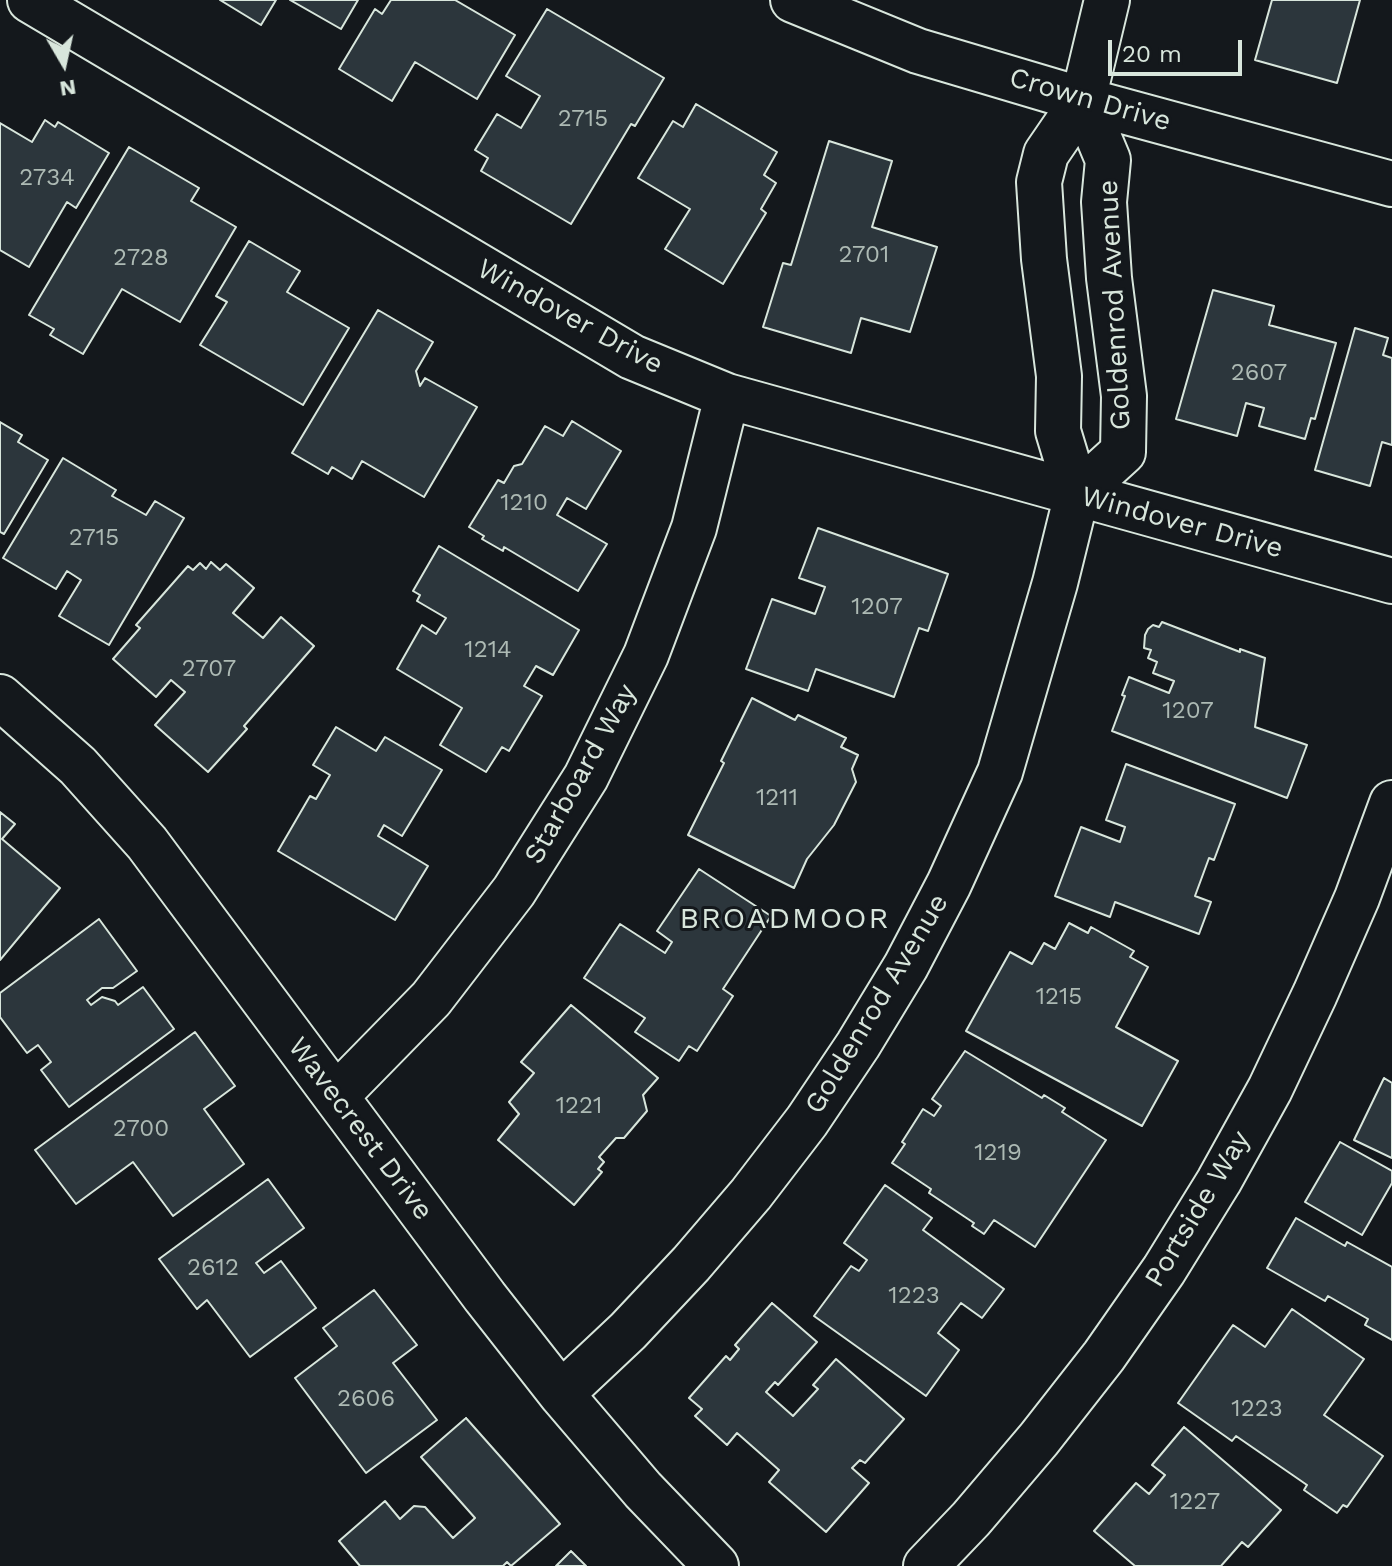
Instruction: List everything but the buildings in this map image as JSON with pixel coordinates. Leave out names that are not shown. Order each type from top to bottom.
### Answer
[{"type":"street","name":"Windover Drive","points":[[30,0],[632,357],[727,396],[1392,581]]},
{"type":"street","name":"Crown Drive","points":[[793,0],[918,51],[1083,100],[1392,184]]},
{"type":"street","points":[[1077,494],[1058,431],[1059,376],[1044,259],[1039,182],[1046,154],[1083,100],[1107,0]]},
{"type":"street","name":"Goldenrod Avenue","points":[[561,1394],[628,1331],[691,1264],[751,1194],[824,1096],[906,966],[949,884],[1000,772],[1055,583],[1077,494],[1123,452],[1124,396],[1109,278],[1104,202],[1108,160],[1083,100]]},
{"type":"street","name":"Starboard Way","points":[[336,1096],[431,999],[514,891],[586,777],[646,655],[694,528],[727,396]]},
{"type":"street","name":"Wavecrest Drive","points":[[0,697],[78,766],[147,843],[561,1394],[643,1490],[716,1566]]},
{"type":"street","name":"Portside Way","points":[[926,1566],[1039,1439],[1104,1356],[1164,1270],[1219,1181],[1270,1089],[1315,994],[1357,898],[1392,803]]},
{"type":"district","name":"BROADMOOR","points":[[785,919]]}]
